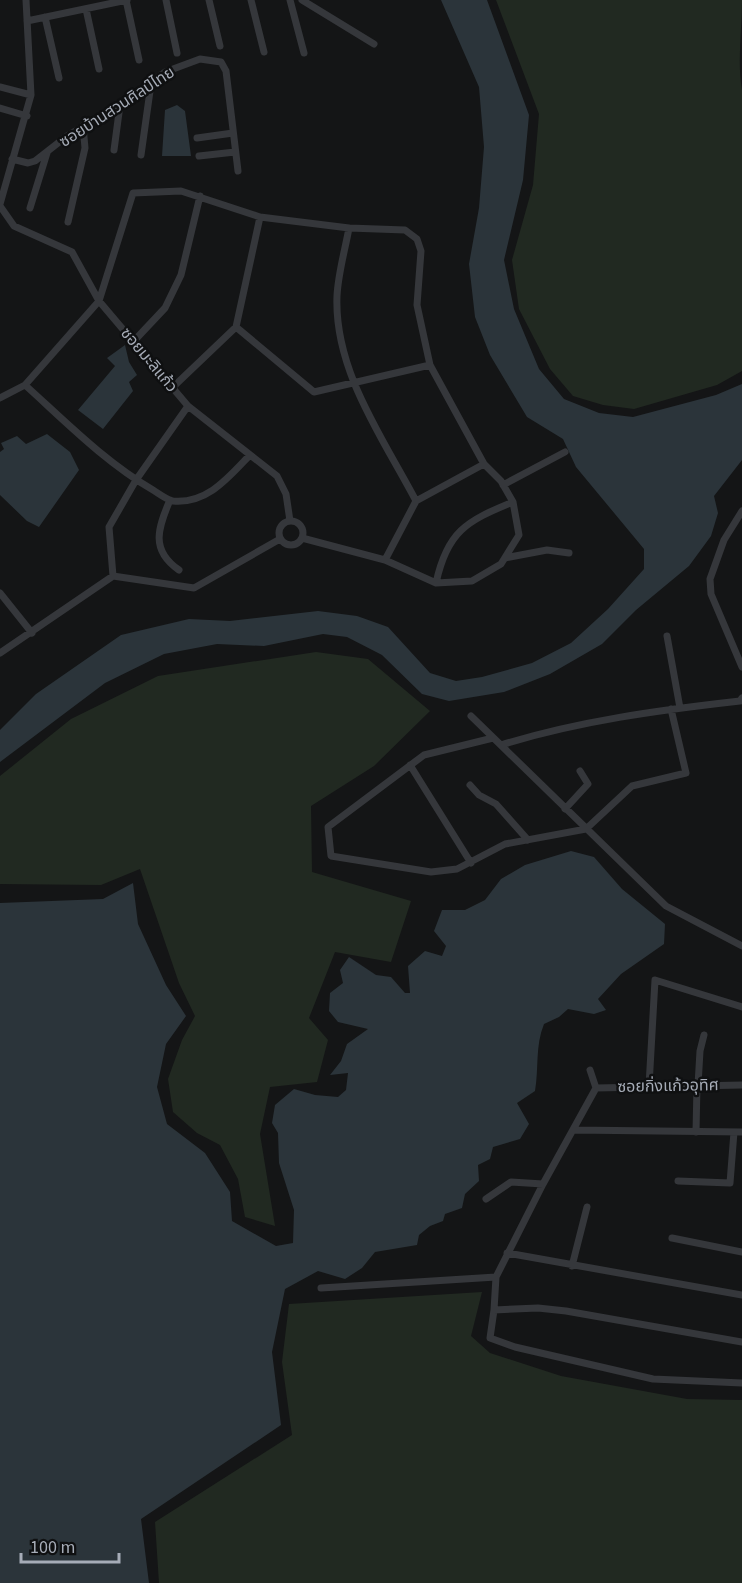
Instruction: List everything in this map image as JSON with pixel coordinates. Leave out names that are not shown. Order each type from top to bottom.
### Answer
[{"type":"street","name":"ซอยมะลิแก้ว","points":[[26,0],[31,95],[27,116],[12,159],[0,205],[14,226],[72,252],[99,301],[188,406],[277,476],[286,495],[290,521]]},
{"type":"street","points":[[27,21],[126,0],[139,60]]},
{"type":"street","points":[[166,0],[177,53]]},
{"type":"street","points":[[209,0],[220,46]]},
{"type":"street","points":[[251,0],[264,52]]},
{"type":"street","points":[[290,0],[304,52]]},
{"type":"street","points":[[302,0],[374,44]]},
{"type":"street","points":[[86,9],[99,69]]},
{"type":"street","points":[[45,17],[58,78]]},
{"type":"street","name":"ซอยบ้านสวนศิลป์ไทย","points":[[12,159],[28,163],[47,153],[83,126],[120,105],[165,72],[206,58],[221,62],[226,70],[238,171]]},
{"type":"street","points":[[141,155],[151,84]]},
{"type":"street","points":[[0,87],[31,95]]},
{"type":"street","points":[[114,150],[120,105]]},
{"type":"street","points":[[0,108],[27,116]]},
{"type":"street","points":[[68,222],[86,148],[83,126]]},
{"type":"street","points":[[197,138],[233,133]]},
{"type":"street","points":[[199,156],[236,152]]},
{"type":"street","points":[[30,208],[47,153]]},
{"type":"street","points":[[0,399],[25,385],[99,301],[133,193],[181,191],[260,217],[349,228],[405,230],[417,239],[421,251],[417,305],[430,365],[484,464],[503,485],[513,502],[519,535],[501,564],[472,581],[436,583],[385,560],[302,538]]},
{"type":"street","points":[[133,342],[165,308],[181,275],[200,196]]},
{"type":"street","points":[[172,388],[236,327],[260,217]]},
{"type":"street","points":[[349,228],[337,296],[340,332],[354,385],[416,501]]},
{"type":"street","points":[[236,327],[314,392],[354,385],[430,365]]},
{"type":"street","points":[[25,385],[98,451],[136,480],[170,500],[193,498],[218,489],[249,456]]},
{"type":"street","points":[[113,576],[109,527],[136,480],[188,406]]},
{"type":"street","points":[[503,485],[566,452]]},
{"type":"street","points":[[385,560],[416,501],[484,464]]},
{"type":"street","points":[[170,500],[161,522],[158,539],[166,561],[179,570]]},
{"type":"street","points":[[436,583],[446,547],[453,536],[476,518],[513,502]]},
{"type":"street","points":[[742,511],[724,540],[710,579],[711,594],[742,667]]},
{"type":"street","points":[[290,521],[301,526],[302,538],[293,545],[285,544],[280,539],[280,527],[290,521]]},
{"type":"street","points":[[0,652],[32,633],[113,576],[194,588],[280,539]]},
{"type":"street","points":[[505,558],[547,550],[569,553]]},
{"type":"street","points":[[0,593],[32,633]]},
{"type":"street","points":[[667,636],[680,708]]},
{"type":"street","points":[[501,745],[537,734],[671,709],[740,701],[742,698]]},
{"type":"street","points":[[493,738],[424,755],[410,765],[328,827],[331,856],[431,872],[457,869],[505,844],[586,829],[632,786],[686,773],[671,709]]},
{"type":"street","points":[[471,716],[666,906],[742,946]]},
{"type":"street","points":[[410,765],[471,863]]},
{"type":"street","points":[[565,808],[588,784],[580,771]]},
{"type":"street","points":[[470,785],[479,795],[496,804],[528,840]]},
{"type":"street","points":[[649,1086],[655,980],[742,1007]]},
{"type":"street","points":[[696,1132],[697,1085],[704,1035]]},
{"type":"street","points":[[590,1070],[596,1088]]},
{"type":"street","name":"ซอยกิ่งแก้วอุทิศ","points":[[496,1276],[596,1088],[742,1085]]},
{"type":"street","points":[[573,1130],[738,1132],[730,1183],[678,1181]]},
{"type":"street","points":[[486,1199],[511,1182],[543,1184]]},
{"type":"street","points":[[572,1266],[587,1207]]},
{"type":"street","points":[[672,1238],[742,1252]]},
{"type":"street","points":[[507,1253],[742,1295]]},
{"type":"street","points":[[321,1288],[496,1276],[490,1338],[515,1347],[653,1379],[742,1383]]},
{"type":"street","points":[[494,1310],[538,1308],[566,1311],[742,1342]]},
{"type":"shaded area","points":[[441,0],[487,0],[529,115],[523,180],[504,260],[514,309],[539,369],[564,399],[599,413],[633,417],[716,395],[742,384],[742,460],[714,496],[718,513],[711,536],[689,566],[636,610],[602,644],[550,674],[504,692],[449,701],[422,694],[382,655],[347,637],[323,634],[264,646],[217,644],[164,654],[105,683],[0,762],[0,730],[36,694],[121,635],[189,619],[230,621],[318,611],[357,616],[388,627],[430,673],[456,681],[482,677],[532,663],[571,643],[608,609],[644,569],[644,549],[576,467],[563,439],[527,417],[490,355],[475,317],[469,264],[479,208],[484,147],[479,87]]},
{"type":"shaded area","points":[[496,0],[742,0],[740,57],[742,371],[717,385],[634,409],[603,405],[573,396],[550,369],[519,309],[512,260],[533,185],[539,114]]},
{"type":"shaded area","points":[[177,105],[185,111],[191,156],[162,156],[165,110]]},
{"type":"shaded area","points":[[125,345],[129,362],[137,375],[129,382],[133,391],[103,429],[78,410],[115,366],[107,358]]},
{"type":"shaded area","points":[[47,434],[70,452],[79,470],[39,527],[27,521],[0,495],[0,452],[4,449],[1,443],[17,436],[26,444]]},
{"type":"shaded area","points":[[316,652],[368,659],[430,711],[374,766],[311,806],[312,872],[411,901],[391,962],[335,952],[309,1018],[328,1040],[317,1082],[270,1087],[260,1134],[275,1226],[245,1217],[238,1179],[220,1145],[197,1133],[173,1112],[168,1079],[182,1040],[195,1016],[179,983],[140,869],[101,885],[0,884],[0,776],[71,719],[158,676]]},
{"type":"shaded area","points":[[571,851],[594,857],[622,889],[665,924],[664,944],[621,974],[598,999],[606,1010],[594,1014],[568,1009],[559,1017],[544,1024],[539,1041],[535,1091],[517,1103],[529,1124],[520,1139],[493,1147],[490,1159],[478,1165],[479,1181],[465,1194],[462,1208],[445,1214],[443,1221],[430,1226],[419,1235],[417,1245],[375,1252],[362,1268],[345,1279],[318,1271],[285,1289],[272,1352],[281,1425],[141,1519],[149,1583],[0,1583],[0,903],[103,899],[133,883],[138,924],[166,985],[186,1016],[166,1044],[157,1087],[167,1124],[205,1153],[230,1192],[232,1221],[276,1246],[293,1243],[294,1210],[279,1163],[278,1133],[272,1123],[275,1105],[294,1089],[315,1095],[338,1097],[346,1090],[348,1073],[330,1075],[341,1061],[347,1044],[368,1029],[338,1022],[329,1011],[330,993],[343,983],[340,970],[349,957],[376,975],[391,977],[405,993],[410,993],[408,966],[425,951],[442,956],[446,946],[434,931],[442,910],[465,910],[485,900],[501,879],[525,865]]},
{"type":"shaded area","points":[[482,1292],[471,1336],[490,1353],[561,1376],[687,1399],[742,1400],[742,1583],[159,1583],[155,1522],[292,1435],[282,1362],[289,1304]]}]
